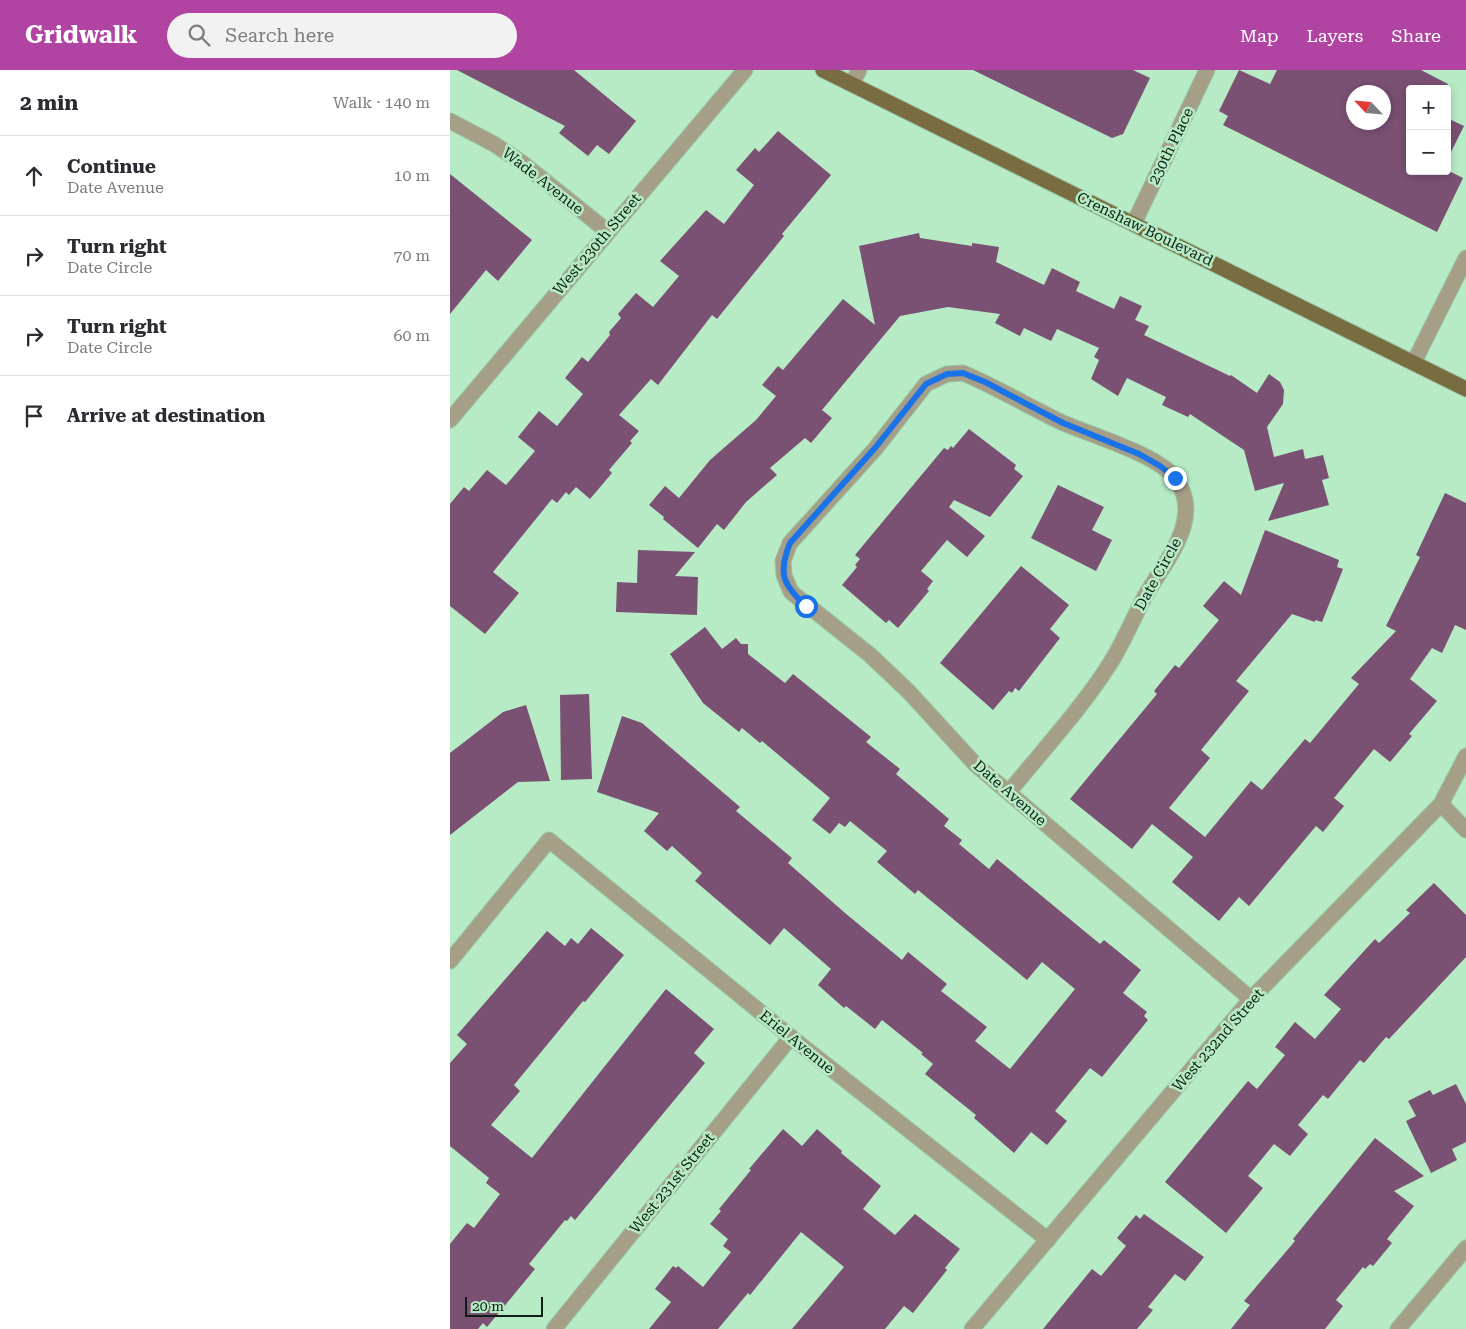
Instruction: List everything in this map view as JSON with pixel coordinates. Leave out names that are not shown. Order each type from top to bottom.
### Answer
[{"type":"main road","name":"Crenshaw Boulevard","points":[[823,70],[1466,389]]},
{"type":"street","name":"West 230th Street","points":[[450,420],[745,70]]},
{"type":"street","points":[[852,84],[859,70]]},
{"type":"street","name":"230th Place","points":[[1134,223],[1208,70]]},
{"type":"street","name":"Wade Avenue","points":[[450,121],[494,144],[521,162],[607,232]]},
{"type":"street","points":[[1414,362],[1466,258]]},
{"type":"street","name":"Date Circle","points":[[784,575],[783,562],[790,543],[875,448],[926,384],[947,374],[963,373],[985,382],[1063,423],[1139,454],[1160,466],[1175,478],[1184,495],[1185,502],[1186,518],[1180,538],[1145,597],[1111,662],[1082,702],[1009,792]]},
{"type":"street","name":"Date Avenue","points":[[784,575],[791,592],[870,655],[909,692],[975,764],[1251,999]]},
{"type":"street","name":"West 232nd Street","points":[[972,1329],[1251,999],[1441,804],[1466,756]]},
{"type":"street","points":[[1441,804],[1466,830]]},
{"type":"street","name":"Eriel Avenue","points":[[450,962],[549,840],[791,1037],[1048,1240]]},
{"type":"street","name":"West 231st Street","points":[[554,1329],[791,1037]]},
{"type":"street","points":[[1398,1329],[1466,1248]]},
{"type":"building","points":[[457,70],[574,70],[636,121],[609,154],[597,145],[588,156],[559,133],[565,126]]},
{"type":"building","points":[[973,70],[1133,70],[1150,78],[1123,134],[1112,138]]},
{"type":"building","points":[[1239,70],[1270,84],[1277,70],[1421,70],[1448,84],[1406,85],[1406,175],[1451,175],[1451,172],[1463,178],[1437,232],[1223,125],[1228,116],[1219,111]]},
{"type":"building","points":[[1451,120],[1464,126],[1451,152]]},
{"type":"building","points":[[778,131],[831,175],[782,234],[784,236],[717,319],[712,315],[658,385],[651,379],[619,415],[639,431],[630,441],[632,443],[609,470],[612,473],[590,499],[576,487],[569,495],[566,492],[557,503],[552,499],[493,572],[519,593],[485,634],[450,606],[450,504],[464,487],[469,491],[487,470],[506,485],[535,451],[518,437],[539,411],[557,426],[583,394],[565,378],[582,357],[588,362],[621,318],[618,314],[636,293],[653,307],[679,276],[660,261],[706,210],[724,224],[754,185],[736,170],[755,148],[759,152]]},
{"type":"building","points":[[450,174],[532,240],[498,281],[486,270],[450,314]]},
{"type":"building","points":[[919,233],[920,238],[972,246],[972,243],[999,247],[996,262],[1044,285],[1052,268],[1080,282],[1076,291],[1114,309],[1120,296],[1142,306],[1135,320],[1149,326],[1144,335],[1231,375],[1257,393],[1269,374],[1280,382],[1284,390],[1283,404],[1267,427],[1274,457],[1303,449],[1305,459],[1323,455],[1329,478],[1322,480],[1329,505],[1268,521],[1284,483],[1255,491],[1244,450],[1190,414],[1188,417],[1162,405],[1166,397],[1127,378],[1118,396],[1091,379],[1099,360],[1094,357],[1099,348],[1057,329],[1051,341],[1024,328],[1020,336],[995,323],[1000,314],[948,307],[900,316],[822,410],[832,418],[811,443],[805,438],[770,468],[777,475],[746,502],[724,530],[717,524],[698,548],[649,505],[665,486],[679,498],[710,460],[756,420],[776,396],[762,385],[778,366],[783,370],[843,299],[875,325],[859,246]]},
{"type":"building","points":[[969,429],[1016,465],[1014,469],[1023,476],[990,517],[954,500],[949,507],[985,536],[967,557],[947,540],[921,571],[933,581],[927,589],[929,591],[898,628],[889,620],[886,623],[842,585],[857,567],[855,565],[860,559],[855,555],[944,448],[948,450],[951,446],[953,448]]},
{"type":"building","points":[[1058,485],[1104,507],[1092,530],[1112,540],[1096,571],[1031,538]]},
{"type":"building","points":[[1445,493],[1466,503],[1466,630],[1455,625],[1442,653],[1432,648],[1410,679],[1437,701],[1409,734],[1412,736],[1390,762],[1374,749],[1334,798],[1344,806],[1323,832],[1316,826],[1249,906],[1239,897],[1219,921],[1172,882],[1193,857],[1152,824],[1132,849],[1070,799],[1157,694],[1154,691],[1175,665],[1179,668],[1219,620],[1203,606],[1224,581],[1241,595],[1265,530],[1339,560],[1337,567],[1343,569],[1322,622],[1315,620],[1315,622],[1292,614],[1236,681],[1249,691],[1201,750],[1210,758],[1169,808],[1205,837],[1251,781],[1262,790],[1305,739],[1310,743],[1359,684],[1351,678],[1396,631],[1386,626],[1420,557],[1416,555]]},
{"type":"building","points":[[638,550],[695,552],[675,576],[698,577],[697,615],[616,612],[617,582],[637,583]]},
{"type":"building","points":[[1021,566],[1069,605],[1050,629],[1060,638],[1019,691],[1015,688],[1012,693],[1009,691],[993,710],[940,663]]},
{"type":"building","points":[[705,627],[722,649],[736,638],[741,644],[748,644],[748,654],[785,683],[793,674],[871,737],[866,742],[900,769],[896,774],[949,819],[944,826],[962,840],[959,844],[989,869],[997,859],[1100,944],[1104,940],[1141,970],[1123,993],[1147,1012],[1144,1016],[1148,1020],[1102,1077],[1090,1068],[1055,1111],[1067,1121],[1047,1145],[1031,1132],[1014,1153],[974,1118],[976,1115],[925,1074],[933,1064],[921,1054],[923,1053],[882,1020],[875,1029],[846,1006],[844,1008],[818,985],[831,969],[784,928],[770,945],[695,881],[702,873],[672,846],[667,851],[644,831],[659,813],[597,792],[622,716],[642,723],[740,807],[736,811],[792,858],[788,863],[845,913],[902,960],[908,952],[947,984],[941,991],[987,1027],[975,1041],[1010,1069],[1075,989],[1042,962],[1027,980],[918,890],[915,894],[877,862],[887,851],[850,821],[845,827],[839,823],[830,834],[812,820],[830,798],[762,741],[760,743],[742,728],[739,732],[703,703],[670,654]]},
{"type":"building","points":[[589,694],[592,779],[561,780],[560,695]]},
{"type":"building","points":[[526,705],[550,781],[518,782],[450,835],[450,753],[503,712]]},
{"type":"building","points":[[1434,883],[1466,915],[1466,957],[1389,1039],[1386,1037],[1364,1063],[1360,1060],[1328,1099],[1323,1095],[1298,1125],[1308,1134],[1290,1156],[1274,1144],[1248,1176],[1263,1188],[1226,1233],[1165,1182],[1248,1081],[1257,1089],[1285,1055],[1275,1047],[1295,1022],[1315,1039],[1341,1009],[1324,995],[1375,939],[1379,943],[1410,913],[1406,910]]},
{"type":"building","points":[[591,928],[624,955],[585,1002],[583,1001],[514,1085],[520,1091],[491,1125],[532,1158],[666,989],[714,1029],[694,1053],[705,1063],[575,1220],[571,1216],[567,1221],[565,1220],[529,1264],[535,1269],[487,1327],[483,1323],[478,1329],[450,1329],[450,1244],[467,1223],[474,1228],[500,1194],[486,1183],[489,1178],[450,1146],[450,1063],[467,1044],[457,1035],[547,931],[565,946],[571,938],[578,944]]},
{"type":"building","points":[[1456,1084],[1466,1104],[1466,1142],[1452,1149],[1457,1160],[1431,1173],[1406,1121],[1416,1116],[1408,1101],[1430,1090],[1433,1095]]},
{"type":"building","points":[[783,1129],[802,1146],[817,1129],[842,1151],[841,1153],[881,1186],[863,1209],[895,1235],[915,1214],[960,1249],[945,1268],[947,1270],[913,1313],[904,1306],[885,1329],[792,1329],[844,1267],[801,1232],[750,1295],[748,1293],[718,1329],[649,1329],[671,1302],[655,1289],[673,1266],[676,1268],[678,1266],[703,1287],[731,1252],[723,1246],[728,1239],[710,1224],[721,1211],[719,1209],[751,1170],[749,1169]]},
{"type":"building","points":[[1375,1138],[1424,1176],[1394,1191],[1414,1206],[1387,1239],[1392,1243],[1373,1266],[1370,1264],[1365,1269],[1363,1267],[1336,1300],[1343,1306],[1325,1329],[1231,1329],[1250,1305],[1244,1301],[1295,1241],[1293,1239]]},
{"type":"building","points":[[1144,1214],[1204,1257],[1185,1281],[1175,1274],[1148,1307],[1153,1310],[1137,1329],[1043,1329],[1092,1269],[1101,1276],[1126,1246],[1117,1238],[1136,1215],[1140,1219]]},
{"type":"route","points":[[806,606],[791,592],[784,575],[783,562],[790,543],[875,448],[910,401],[926,384],[947,374],[963,373],[985,382],[1063,423],[1139,454],[1160,466],[1175,478]]}]
